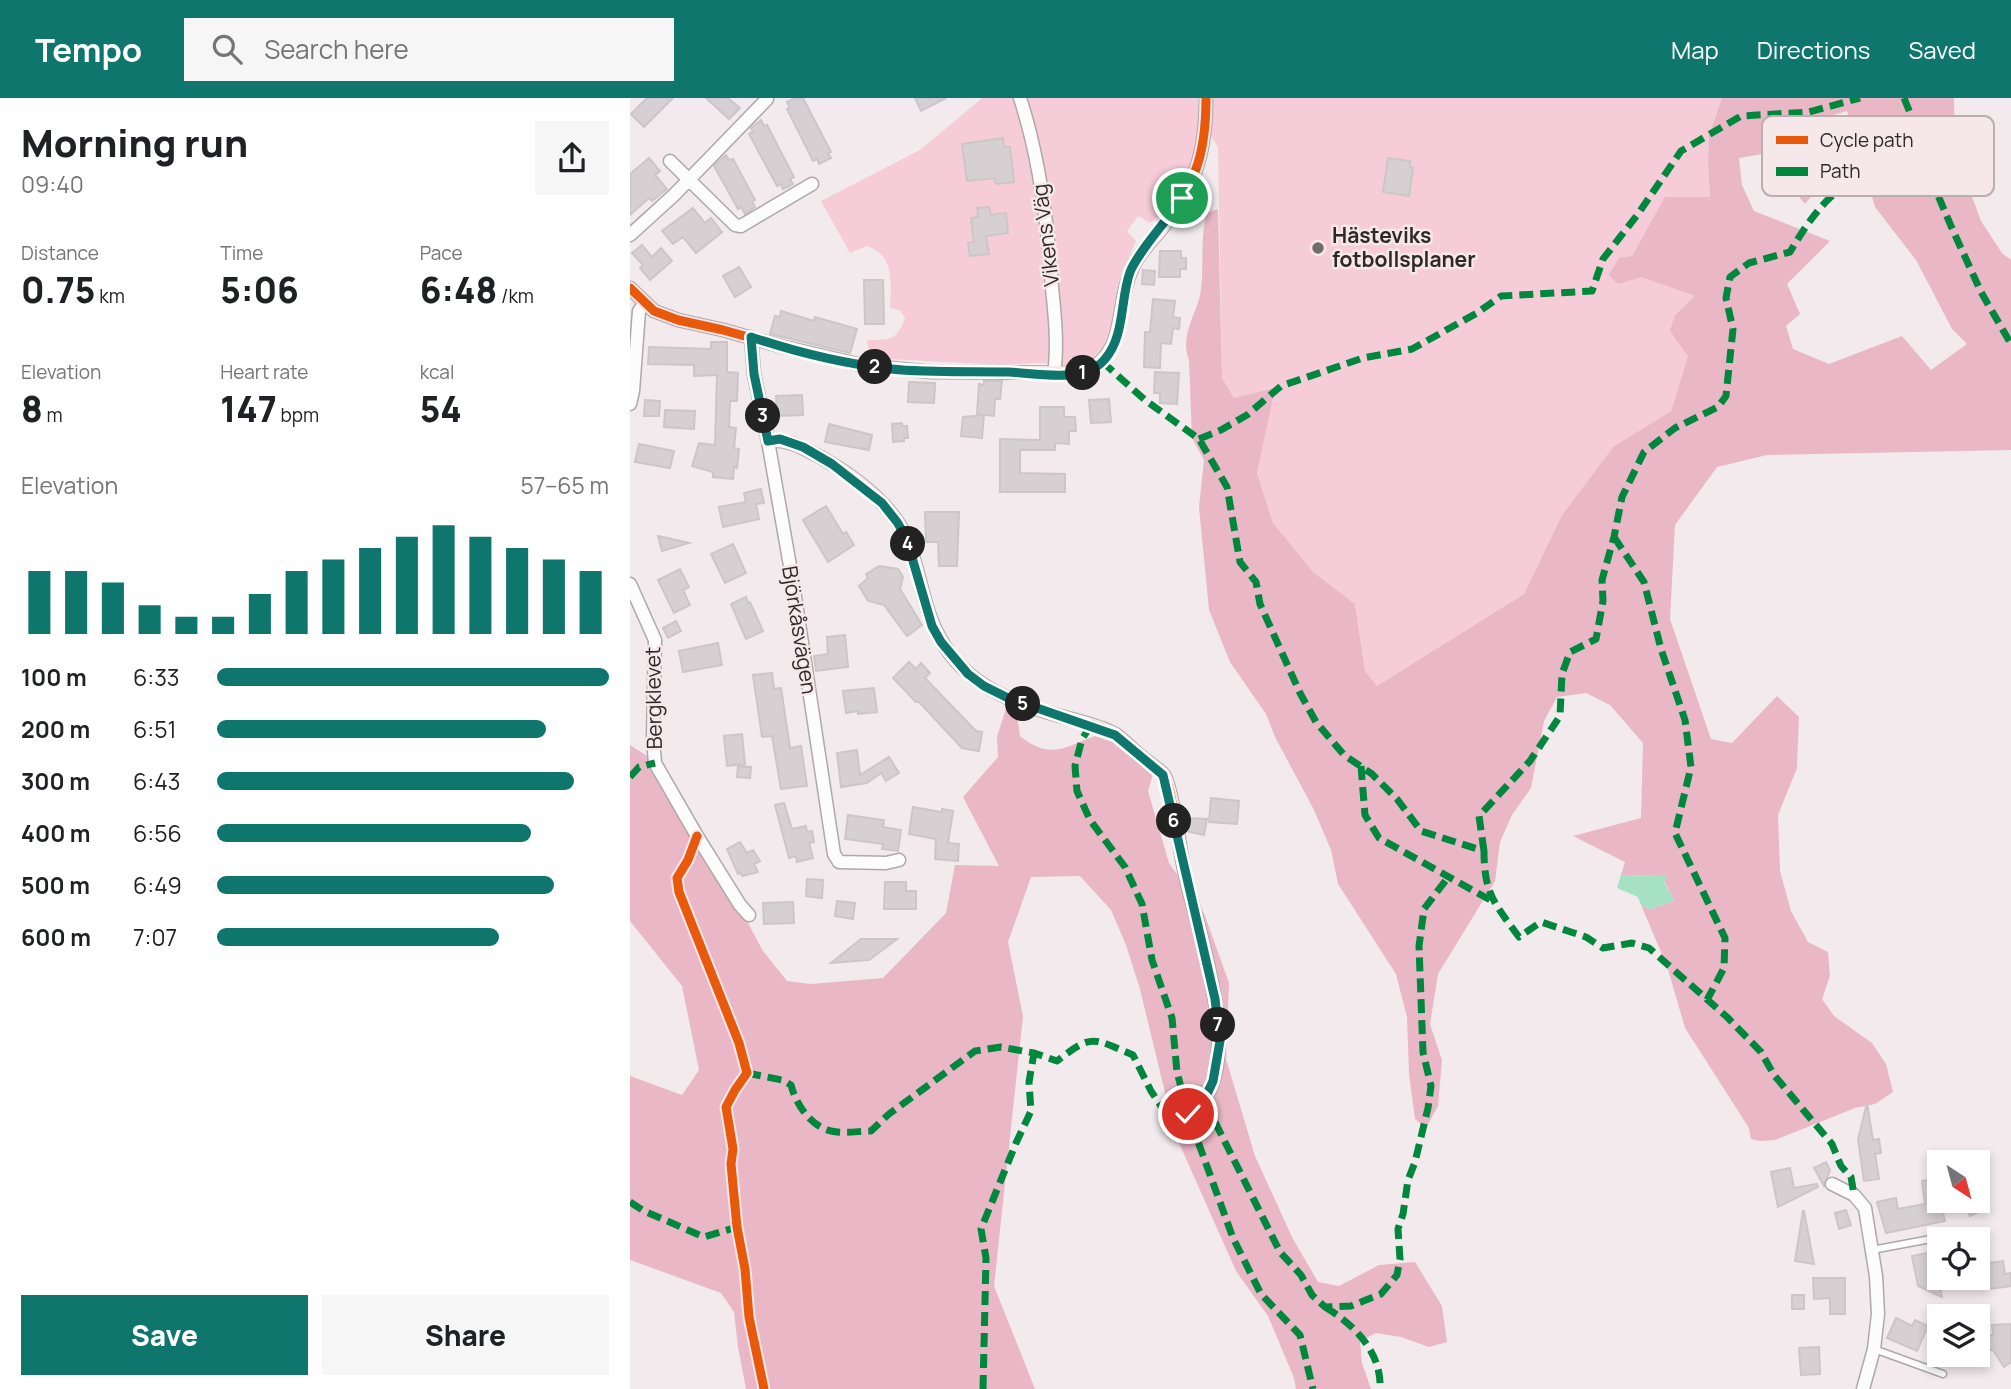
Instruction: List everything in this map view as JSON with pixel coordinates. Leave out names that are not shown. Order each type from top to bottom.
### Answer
[{"type":"street","name":"Vikens Väg","points":[[1020,98],[1039,171],[1051,252],[1055,323],[1054,374]]},
{"type":"street","points":[[630,288],[654,311],[678,320],[824,357],[889,369],[931,372],[1083,373],[1105,360],[1113,346],[1131,270],[1182,198],[1202,155],[1206,98]]},
{"type":"street","points":[[630,235],[690,179],[767,99]]},
{"type":"street","points":[[670,160],[735,225],[741,226],[812,184]]},
{"type":"street","points":[[630,404],[635,381],[639,312],[645,303]]},
{"type":"street","name":"Björkåsvägen","points":[[751,337],[754,374],[768,441],[834,854],[839,862],[886,863],[900,860]]},
{"type":"street","points":[[768,441],[780,439],[803,447],[832,464],[882,503],[906,537],[932,626],[941,642],[968,674],[1008,698],[1115,735],[1163,775],[1215,999],[1220,1041],[1213,1081],[1201,1107],[1188,1114]]},
{"type":"street","name":"Bergklevet","points":[[630,584],[654,640],[655,763],[697,836],[749,915]]},
{"type":"street","points":[[1832,1184],[1854,1195],[1865,1208],[1876,1276],[1878,1314],[1874,1349],[1863,1389]]},
{"type":"lane","points":[[1871,1251],[1927,1240]]},
{"type":"lane","points":[[1874,1349],[1943,1374]]},
{"type":"shaded area","points":[[982,98],[1198,98],[1197,147],[1183,182],[1164,209],[1150,223],[1138,216],[1127,231],[1136,241],[1121,274],[1112,325],[1103,348],[1092,358],[1067,365],[1002,365],[870,358],[867,340],[892,338],[905,318],[900,310],[890,308],[889,271],[883,256],[867,246],[850,253],[821,201],[920,150]]},
{"type":"shaded area","points":[[1212,98],[1722,98],[1709,135],[1710,198],[1665,198],[1632,256],[1641,277],[1696,296],[1675,315],[1688,356],[1671,411],[1613,447],[1562,515],[1524,594],[1377,686],[1365,671],[1355,604],[1313,572],[1273,524],[1257,473],[1274,389],[1234,398],[1222,378],[1218,147],[1211,136]]},
{"type":"shaded area","points":[[1722,98],[1954,98],[1954,116],[1848,116],[1847,111],[1830,116],[1762,116],[1762,154],[1739,158],[1742,185],[1754,211],[1830,241],[1787,284],[1800,314],[1786,326],[1793,349],[1829,364],[1902,336],[1931,370],[1967,344],[1952,329],[1916,260],[1875,207],[1872,196],[1972,196],[1981,221],[2002,253],[2011,260],[2011,450],[1767,455],[1717,467],[1675,525],[1670,619],[1711,739],[1732,743],[1777,696],[1799,717],[1797,768],[1778,815],[1780,871],[1791,911],[1808,942],[1828,952],[1830,976],[1822,999],[1834,1016],[1872,1043],[1886,1064],[1893,1092],[1875,1104],[1855,1108],[1775,1140],[1751,1139],[1749,1128],[1685,1028],[1667,966],[1641,905],[1650,909],[1674,901],[1664,881],[1666,876],[1621,875],[1625,862],[1573,836],[1641,818],[1643,743],[1610,705],[1586,693],[1557,697],[1544,721],[1531,788],[1512,815],[1500,842],[1495,881],[1438,974],[1430,1024],[1442,1060],[1438,1106],[1426,1128],[1415,1119],[1409,1074],[1407,1017],[1396,974],[1338,884],[1331,850],[1314,810],[1275,737],[1266,714],[1230,662],[1209,610],[1199,507],[1204,460],[1192,438],[1186,343],[1200,296],[1203,234],[1207,213],[1218,209],[1222,378],[1234,398],[1275,388],[1257,473],[1273,523],[1313,572],[1355,604],[1365,671],[1377,686],[1524,594],[1562,515],[1613,447],[1671,411],[1688,356],[1670,331],[1675,315],[1695,296],[1641,277],[1618,284],[1609,275],[1619,258],[1632,256],[1665,197],[1710,197],[1709,135]]},
{"type":"shaded area","points":[[1798,196],[1811,196],[1805,204]]},
{"type":"shaded area","points":[[1008,702],[1016,709],[1020,736],[1040,748],[1057,750],[1095,736],[1115,743],[1154,771],[1148,791],[1169,863],[1204,913],[1229,983],[1226,1059],[1255,1156],[1293,1239],[1318,1282],[1339,1286],[1379,1265],[1415,1262],[1442,1306],[1447,1342],[1429,1347],[1401,1337],[1376,1333],[1360,1341],[1362,1363],[1371,1389],[1296,1389],[1268,1316],[1236,1271],[1175,1134],[1140,989],[1126,945],[1111,910],[1080,876],[1031,877],[1008,942],[1023,1016],[994,1286],[1035,1389],[746,1389],[734,1312],[721,1293],[630,1260],[630,1076],[682,1095],[699,1070],[682,986],[630,921],[630,745],[650,758],[734,897],[763,951],[787,981],[811,984],[883,978],[946,913],[955,865],[999,866],[963,797],[998,757],[997,737]]},
{"type":"shaded area","points":[[1621,875],[1667,876],[1664,882],[1674,901],[1650,909],[1641,905],[1638,897],[1617,888]]},
{"type":"building","points":[[647,98],[673,98],[644,127],[631,114]]},
{"type":"building","points":[[706,98],[728,98],[740,108],[729,119]]},
{"type":"building","points":[[803,98],[831,152],[828,153],[831,158],[819,164],[817,159],[813,161],[787,109],[790,108],[787,102]]},
{"type":"building","points":[[915,98],[946,98],[921,111]]},
{"type":"building","points":[[761,120],[764,126],[767,125],[794,177],[790,179],[793,184],[783,189],[781,184],[777,186],[749,134],[753,132],[751,128]]},
{"type":"building","points":[[1003,138],[1004,147],[1010,147],[1014,182],[996,184],[995,178],[967,181],[962,144]]},
{"type":"building","points":[[726,155],[729,160],[733,159],[755,200],[752,202],[755,207],[745,214],[741,207],[738,209],[714,166]]},
{"type":"building","points":[[649,158],[660,171],[655,175],[667,189],[652,201],[649,198],[630,215],[630,174]]},
{"type":"building","points":[[1388,158],[1410,161],[1410,167],[1413,168],[1409,196],[1383,192]]},
{"type":"building","points":[[989,207],[991,215],[1006,213],[1008,233],[986,236],[989,254],[970,256],[968,243],[974,242],[971,218],[978,217],[977,208]]},
{"type":"building","points":[[693,208],[705,223],[711,218],[722,232],[696,253],[683,237],[673,244],[662,231]]},
{"type":"building","points":[[642,245],[652,257],[661,248],[672,261],[650,280],[640,268],[643,265],[632,253]]},
{"type":"building","points":[[1160,251],[1181,251],[1181,258],[1186,258],[1186,269],[1180,269],[1180,277],[1159,277]]},
{"type":"building","points":[[739,267],[751,287],[735,297],[723,276]]},
{"type":"building","points":[[1143,270],[1155,271],[1154,285],[1142,284]]},
{"type":"building","points":[[864,280],[883,280],[884,324],[865,324]]},
{"type":"building","points":[[1153,299],[1175,301],[1173,317],[1180,318],[1179,329],[1173,328],[1171,344],[1161,343],[1160,368],[1144,367],[1145,332],[1150,332]]},
{"type":"building","points":[[781,311],[814,321],[815,317],[857,329],[850,353],[770,334],[775,316],[780,317]]},
{"type":"building","points":[[711,342],[727,342],[727,372],[738,373],[737,401],[730,401],[729,427],[736,428],[734,448],[739,449],[733,479],[713,477],[713,472],[692,466],[699,443],[715,445],[717,375],[694,376],[694,365],[648,364],[649,347],[711,349]]},
{"type":"building","points":[[1155,372],[1179,373],[1177,404],[1160,403],[1160,393],[1154,393]]},
{"type":"building","points":[[984,381],[1002,381],[1000,399],[995,399],[994,416],[977,414],[979,384],[984,385]]},
{"type":"building","points":[[909,382],[935,383],[934,403],[908,402]]},
{"type":"building","points":[[802,395],[803,415],[777,416],[776,396]]},
{"type":"building","points":[[1109,399],[1111,422],[1091,423],[1089,400]]},
{"type":"building","points":[[645,400],[660,401],[659,416],[644,416]]},
{"type":"building","points":[[1040,407],[1064,407],[1064,417],[1075,417],[1076,431],[1069,431],[1069,444],[1055,443],[1055,450],[1020,450],[1020,473],[1065,474],[1065,492],[1000,492],[1000,439],[1040,440]]},
{"type":"building","points":[[665,410],[695,411],[694,429],[664,427]]},
{"type":"building","points":[[984,415],[982,438],[961,436],[963,417]]},
{"type":"building","points":[[902,423],[902,426],[907,426],[908,438],[893,442],[892,424]]},
{"type":"building","points":[[829,424],[872,435],[869,450],[825,442]]},
{"type":"building","points":[[639,444],[674,451],[670,468],[635,462]]},
{"type":"building","points":[[761,489],[764,503],[756,504],[759,519],[723,527],[719,507],[746,502],[744,493]]},
{"type":"building","points":[[826,506],[843,534],[846,532],[854,545],[828,562],[803,520]]},
{"type":"building","points":[[925,512],[959,512],[957,566],[939,566],[938,542],[926,542]]},
{"type":"building","points":[[658,536],[689,543],[662,551]]},
{"type":"building","points":[[733,544],[746,573],[725,583],[711,554]]},
{"type":"building","points":[[879,566],[898,569],[903,577],[900,589],[922,625],[907,636],[884,605],[868,601],[859,586],[868,578],[866,574]]},
{"type":"building","points":[[680,569],[689,587],[683,590],[690,605],[674,613],[658,580]]},
{"type":"building","points":[[746,597],[763,631],[746,639],[731,604]]},
{"type":"building","points":[[676,621],[681,631],[668,638],[663,628]]},
{"type":"building","points":[[845,635],[848,667],[816,671],[814,656],[828,654],[827,637]]},
{"type":"building","points":[[718,643],[722,665],[683,672],[679,651]]},
{"type":"building","points":[[909,662],[916,669],[921,663],[930,673],[925,678],[976,731],[982,732],[979,751],[962,748],[893,678]]},
{"type":"building","points":[[772,673],[774,689],[781,688],[790,748],[801,746],[807,786],[781,789],[772,736],[762,737],[753,675]]},
{"type":"building","points":[[874,688],[877,712],[846,713],[843,691]]},
{"type":"building","points":[[742,734],[745,764],[727,766],[724,736]]},
{"type":"building","points":[[857,750],[860,775],[889,757],[899,773],[886,781],[881,773],[867,783],[841,787],[837,753]]},
{"type":"building","points":[[738,766],[751,767],[750,778],[737,777]]},
{"type":"building","points":[[1211,798],[1239,801],[1237,824],[1209,822]]},
{"type":"building","points":[[784,803],[792,829],[806,826],[807,832],[812,831],[814,842],[809,843],[813,858],[797,862],[796,856],[789,858],[775,805]]},
{"type":"building","points":[[913,807],[953,811],[948,843],[959,844],[958,861],[935,859],[936,839],[909,834]]},
{"type":"building","points":[[848,815],[884,820],[883,827],[901,830],[898,851],[882,849],[883,844],[845,839]]},
{"type":"building","points":[[1184,818],[1207,819],[1204,835],[1186,831]]},
{"type":"building","points":[[740,842],[747,853],[753,850],[760,861],[754,864],[758,872],[742,876],[740,872],[738,874],[727,849]]},
{"type":"building","points":[[807,879],[823,880],[822,898],[806,896]]},
{"type":"building","points":[[885,882],[906,882],[906,891],[916,891],[916,909],[884,909]]},
{"type":"building","points":[[837,901],[855,903],[853,919],[835,916]]},
{"type":"building","points":[[793,902],[794,923],[764,924],[763,903]]},
{"type":"building","points":[[861,939],[897,939],[869,960],[831,963]]},
{"type":"building","points":[[1867,1103],[1873,1140],[1879,1139],[1881,1153],[1875,1154],[1879,1179],[1864,1181],[1858,1139]]},
{"type":"building","points":[[1826,1162],[1830,1170],[1824,1186],[1814,1168]]},
{"type":"building","points":[[1790,1168],[1794,1188],[1817,1184],[1818,1187],[1778,1207],[1771,1172]]},
{"type":"building","points":[[1927,1180],[1927,1213],[1943,1213],[1945,1221],[1886,1233],[1877,1202],[1896,1198],[1898,1209],[1925,1204],[1922,1181]]},
{"type":"building","points":[[1846,1210],[1851,1225],[1839,1229],[1835,1213]]},
{"type":"building","points":[[1804,1211],[1814,1264],[1795,1261]]},
{"type":"building","points":[[1927,1253],[1927,1290],[1941,1290],[1942,1297],[1918,1286],[1912,1256]]},
{"type":"building","points":[[2003,1261],[2005,1274],[2011,1273],[2011,1286],[1990,1289],[1990,1263]]},
{"type":"building","points":[[1813,1278],[1845,1278],[1845,1314],[1830,1314],[1830,1298],[1814,1299]]},
{"type":"building","points":[[1792,1295],[1804,1295],[1804,1309],[1792,1309]]},
{"type":"building","points":[[1896,1318],[1912,1326],[1915,1320],[1927,1326],[1917,1351],[1887,1338]]},
{"type":"building","points":[[2011,1324],[2011,1362],[2004,1367],[1993,1350],[1990,1350],[1992,1325]]},
{"type":"building","points":[[1819,1347],[1820,1374],[1801,1375],[1799,1348]]},
{"type":"marked path","points":[[1199,439],[1247,415],[1281,386],[1363,358],[1412,349],[1477,313],[1501,296],[1592,291],[1603,259],[1681,151],[1741,116],[1809,112],[1860,98]]},
{"type":"marked path","points":[[1904,98],[1911,116]]},
{"type":"marked path","points":[[1484,851],[1479,816],[1530,761],[1560,716],[1562,674],[1570,652],[1596,639],[1603,601],[1602,580],[1622,497],[1644,452],[1675,428],[1718,407],[1726,396],[1733,329],[1726,298],[1730,277],[1749,263],[1790,252],[1817,212],[1832,196]]},
{"type":"marked path","points":[[1938,196],[1981,292],[2011,344]]},
{"type":"marked path","points":[[1105,360],[1107,366],[1145,400],[1199,439],[1227,487],[1240,562],[1256,582],[1260,604],[1300,693],[1316,722],[1344,755],[1372,774],[1397,799],[1421,831],[1484,851],[1486,878],[1492,898],[1519,937],[1541,922],[1586,937],[1603,948],[1632,943],[1649,948],[1727,1017],[1761,1052],[1774,1075],[1832,1144],[1841,1166],[1851,1177],[1854,1195]]},
{"type":"marked path","points":[[1614,537],[1644,582],[1661,649],[1685,720],[1691,767],[1675,833],[1725,938],[1724,968],[1707,1000]]},
{"type":"marked path","points":[[1091,725],[1082,739],[1075,766],[1077,791],[1090,820],[1125,867],[1142,904],[1152,960],[1172,1018],[1177,1072],[1188,1114]]},
{"type":"marked path","points":[[630,777],[639,767],[655,763]]},
{"type":"marked path","points":[[1361,766],[1365,815],[1379,838],[1492,901]]},
{"type":"marked path","points":[[1201,1107],[1215,1122],[1280,1252],[1301,1275],[1312,1295],[1325,1307],[1351,1306],[1381,1294],[1397,1275],[1400,1259],[1398,1229],[1431,1086],[1423,1052],[1419,946],[1424,909],[1449,876]]},
{"type":"marked path","points":[[747,1073],[782,1080],[791,1085],[796,1100],[810,1119],[831,1131],[851,1132],[871,1131],[889,1114],[975,1051],[1001,1047],[1034,1053],[1057,1061],[1078,1046],[1093,1041],[1133,1055],[1161,1106],[1188,1114],[1233,1238],[1261,1294],[1300,1335],[1313,1389]]},
{"type":"marked path","points":[[983,1389],[986,1258],[981,1229],[1031,1111],[1029,1082],[1034,1053]]},
{"type":"marked path","points":[[630,1202],[644,1211],[704,1237],[737,1227]]},
{"type":"marked path","points":[[1325,1307],[1347,1322],[1364,1341],[1376,1364],[1380,1389]]},
{"type":"cycle path","points":[[630,288],[654,311],[678,320],[861,365],[931,372],[1083,373],[1108,354],[1118,329],[1126,286],[1134,264],[1177,208],[1192,179],[1202,149],[1206,98]]},
{"type":"cycle path","points":[[768,441],[789,443],[822,458],[859,482],[891,513],[906,537],[934,626],[961,667],[986,686],[1014,701],[1115,734],[1164,775],[1208,965],[1218,1037],[1216,1069],[1207,1096],[1188,1114]]},
{"type":"cycle path","points":[[697,836],[688,860],[677,878],[679,892],[739,1043],[747,1073],[726,1107],[733,1149],[731,1164],[749,1317],[764,1389]]},
{"type":"place","name":"Hästeviks fotbollsplaner","points":[[1318,248]]},
{"type":"route","points":[[1182,198],[1131,270],[1113,346],[1105,360],[1083,373],[931,372],[889,369],[784,348],[751,337],[754,374],[768,441],[780,439],[803,447],[832,464],[882,503],[906,537],[932,626],[960,667],[984,686],[1008,698],[1099,727],[1115,735],[1163,775],[1215,999],[1220,1041],[1213,1081],[1201,1107],[1188,1114]]}]
